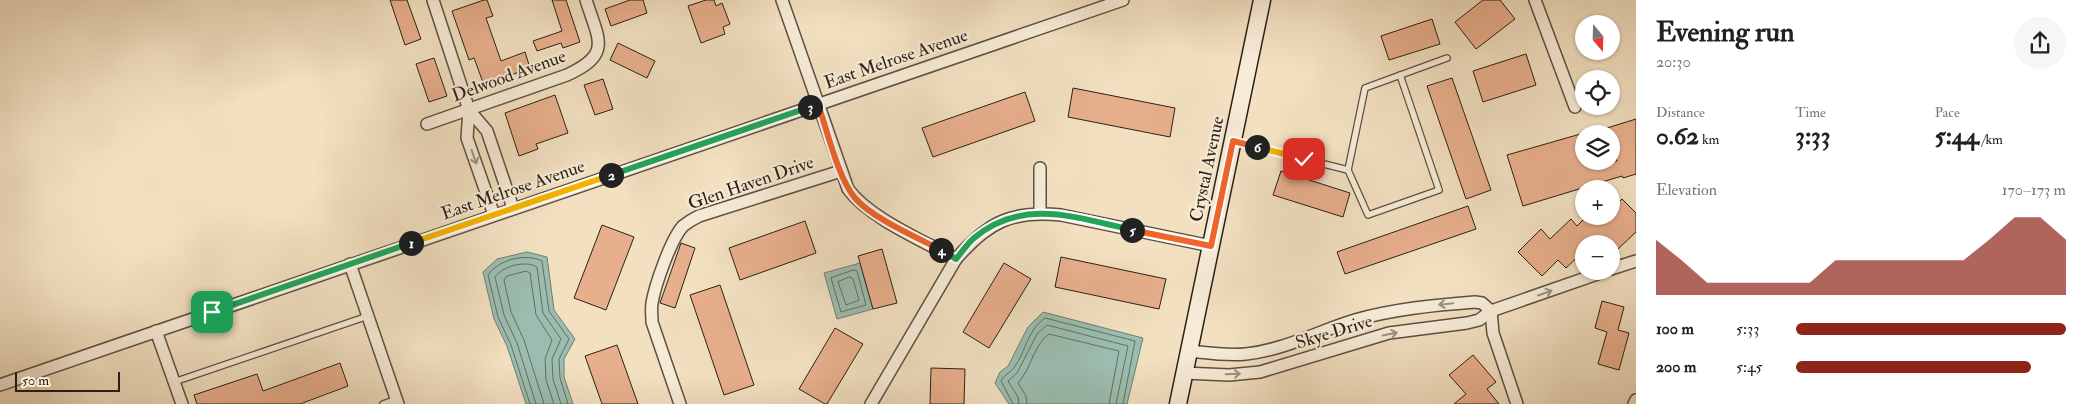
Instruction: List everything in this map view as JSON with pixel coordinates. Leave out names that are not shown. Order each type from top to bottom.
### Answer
[{"type":"street","points":[[432,0],[469,110],[487,131],[514,208]]},
{"type":"street","name":"Delwood Avenue","points":[[427,124],[567,75],[586,66],[597,53],[598,45],[597,33],[586,0]]},
{"type":"street","points":[[782,0],[848,189],[862,206],[956,259]]},
{"type":"street","name":"East Melrose Avenue","points":[[0,385],[1123,0]]},
{"type":"street","name":"Crystal Avenue","points":[[1178,404],[1262,0]]},
{"type":"street","points":[[1535,0],[1575,107]]},
{"type":"street","points":[[469,110],[467,138],[494,215]]},
{"type":"street","points":[[1040,168],[1040,213]]},
{"type":"street","name":"Glen Haven Drive","points":[[680,404],[652,322],[651,313],[652,303],[668,253],[677,234],[690,220],[699,216],[841,171]]},
{"type":"street","points":[[871,404],[956,259],[973,239],[990,227],[1019,215],[1040,213],[1061,215],[1211,246]]},
{"type":"street","points":[[1620,266],[1636,261]]},
{"type":"street","points":[[350,264],[398,402]]},
{"type":"street","name":"Skye Drive","points":[[1184,373],[1228,375],[1260,372],[1390,333],[1468,323],[1485,317],[1491,311],[1580,280]]},
{"type":"street","name":"Skye Drive","points":[[1189,351],[1245,354],[1266,351],[1386,312],[1450,304],[1482,303],[1491,311]]},
{"type":"street","points":[[1491,311],[1493,332],[1517,404]]},
{"type":"street","points":[[1344,346],[1348,323]]},
{"type":"street","points":[[156,331],[182,404]]},
{"type":"street","points":[[1634,404],[1636,400]]},
{"type":"lane","points":[[1400,75],[1439,190],[1368,215],[1348,170],[1365,88],[1400,75],[1447,58]]},
{"type":"lane","points":[[1233,141],[1348,170]]},
{"type":"lane","points":[[174,382],[368,316]]},
{"type":"lane","points":[[383,404],[398,402]]},
{"type":"water","points":[[527,252],[547,257],[554,310],[575,339],[564,359],[564,377],[573,404],[526,404],[507,346],[494,319],[483,272],[497,259]]},
{"type":"water","points":[[860,263],[873,309],[837,319],[824,273]]},
{"type":"water","points":[[1043,312],[1143,338],[1127,404],[1009,404],[995,383],[1000,372],[1008,366],[1028,327]]},
{"type":"building","points":[[390,0],[407,0],[421,39],[405,45]]},
{"type":"building","points":[[487,0],[493,16],[486,18],[501,61],[525,52],[530,68],[484,85],[474,58],[469,60],[452,11]]},
{"type":"building","points":[[552,0],[566,0],[580,42],[563,48],[561,43],[537,51],[533,41],[562,31]]},
{"type":"building","points":[[630,0],[643,0],[647,13],[611,26],[605,9]]},
{"type":"building","points":[[706,0],[714,0],[716,6],[722,3],[730,24],[723,27],[725,34],[701,43],[688,6]]},
{"type":"building","points":[[1483,0],[1500,0],[1515,19],[1476,49],[1455,22]]},
{"type":"building","points":[[1432,19],[1440,44],[1389,60],[1381,36]]},
{"type":"building","points":[[618,43],[655,61],[647,78],[610,60]]},
{"type":"building","points":[[1526,54],[1536,85],[1483,102],[1473,71]]},
{"type":"building","points":[[434,58],[447,96],[429,102],[416,64]]},
{"type":"building","points":[[1452,78],[1491,190],[1466,199],[1427,86]]},
{"type":"building","points":[[603,79],[613,109],[595,115],[584,85]]},
{"type":"building","points":[[1073,88],[1175,108],[1170,137],[1068,117]]},
{"type":"building","points":[[1025,92],[1035,121],[933,157],[922,128]]},
{"type":"building","points":[[555,95],[568,133],[536,144],[538,149],[519,156],[505,113]]},
{"type":"building","points":[[1636,119],[1636,174],[1609,180],[1575,180],[1575,190],[1523,206],[1507,155],[1575,136],[1575,170],[1620,170],[1620,125],[1617,125]]},
{"type":"building","points":[[1281,171],[1350,193],[1343,217],[1273,195]]},
{"type":"building","points":[[1622,199],[1636,213],[1636,232],[1620,247],[1620,235],[1575,235],[1575,260],[1566,268],[1558,260],[1542,276],[1518,252],[1541,229],[1550,239],[1571,219],[1577,226],[1620,225],[1620,201]]},
{"type":"building","points":[[1468,206],[1476,229],[1345,274],[1337,252]]},
{"type":"building","points":[[805,221],[816,253],[740,280],[729,248]]},
{"type":"building","points":[[602,225],[634,237],[606,310],[574,298]]},
{"type":"building","points":[[681,243],[695,248],[675,308],[660,303]]},
{"type":"building","points":[[882,249],[897,303],[873,309],[858,256]]},
{"type":"building","points":[[1061,257],[1166,279],[1159,309],[1055,287]]},
{"type":"building","points":[[1004,263],[1031,279],[989,348],[963,332]]},
{"type":"building","points":[[720,285],[754,385],[724,395],[690,295]]},
{"type":"building","points":[[1602,301],[1624,307],[1618,330],[1629,333],[1619,370],[1598,364],[1607,332],[1595,328]]},
{"type":"building","points":[[835,328],[863,344],[827,404],[825,404],[799,389]]},
{"type":"building","points":[[617,345],[638,404],[602,404],[585,356]]},
{"type":"building","points":[[1473,355],[1496,382],[1487,389],[1499,404],[1454,404],[1466,394],[1449,375]]},
{"type":"building","points":[[340,363],[348,386],[300,404],[197,404],[194,395],[257,374],[263,391]]},
{"type":"building","points":[[931,368],[965,369],[964,404],[930,404]]},
{"type":"route","points":[[212,312],[818,104],[841,171],[848,189],[854,198],[871,212],[956,259],[973,239],[990,227],[1019,215],[1040,213],[1061,215],[1211,246],[1233,141],[1304,159]]}]
